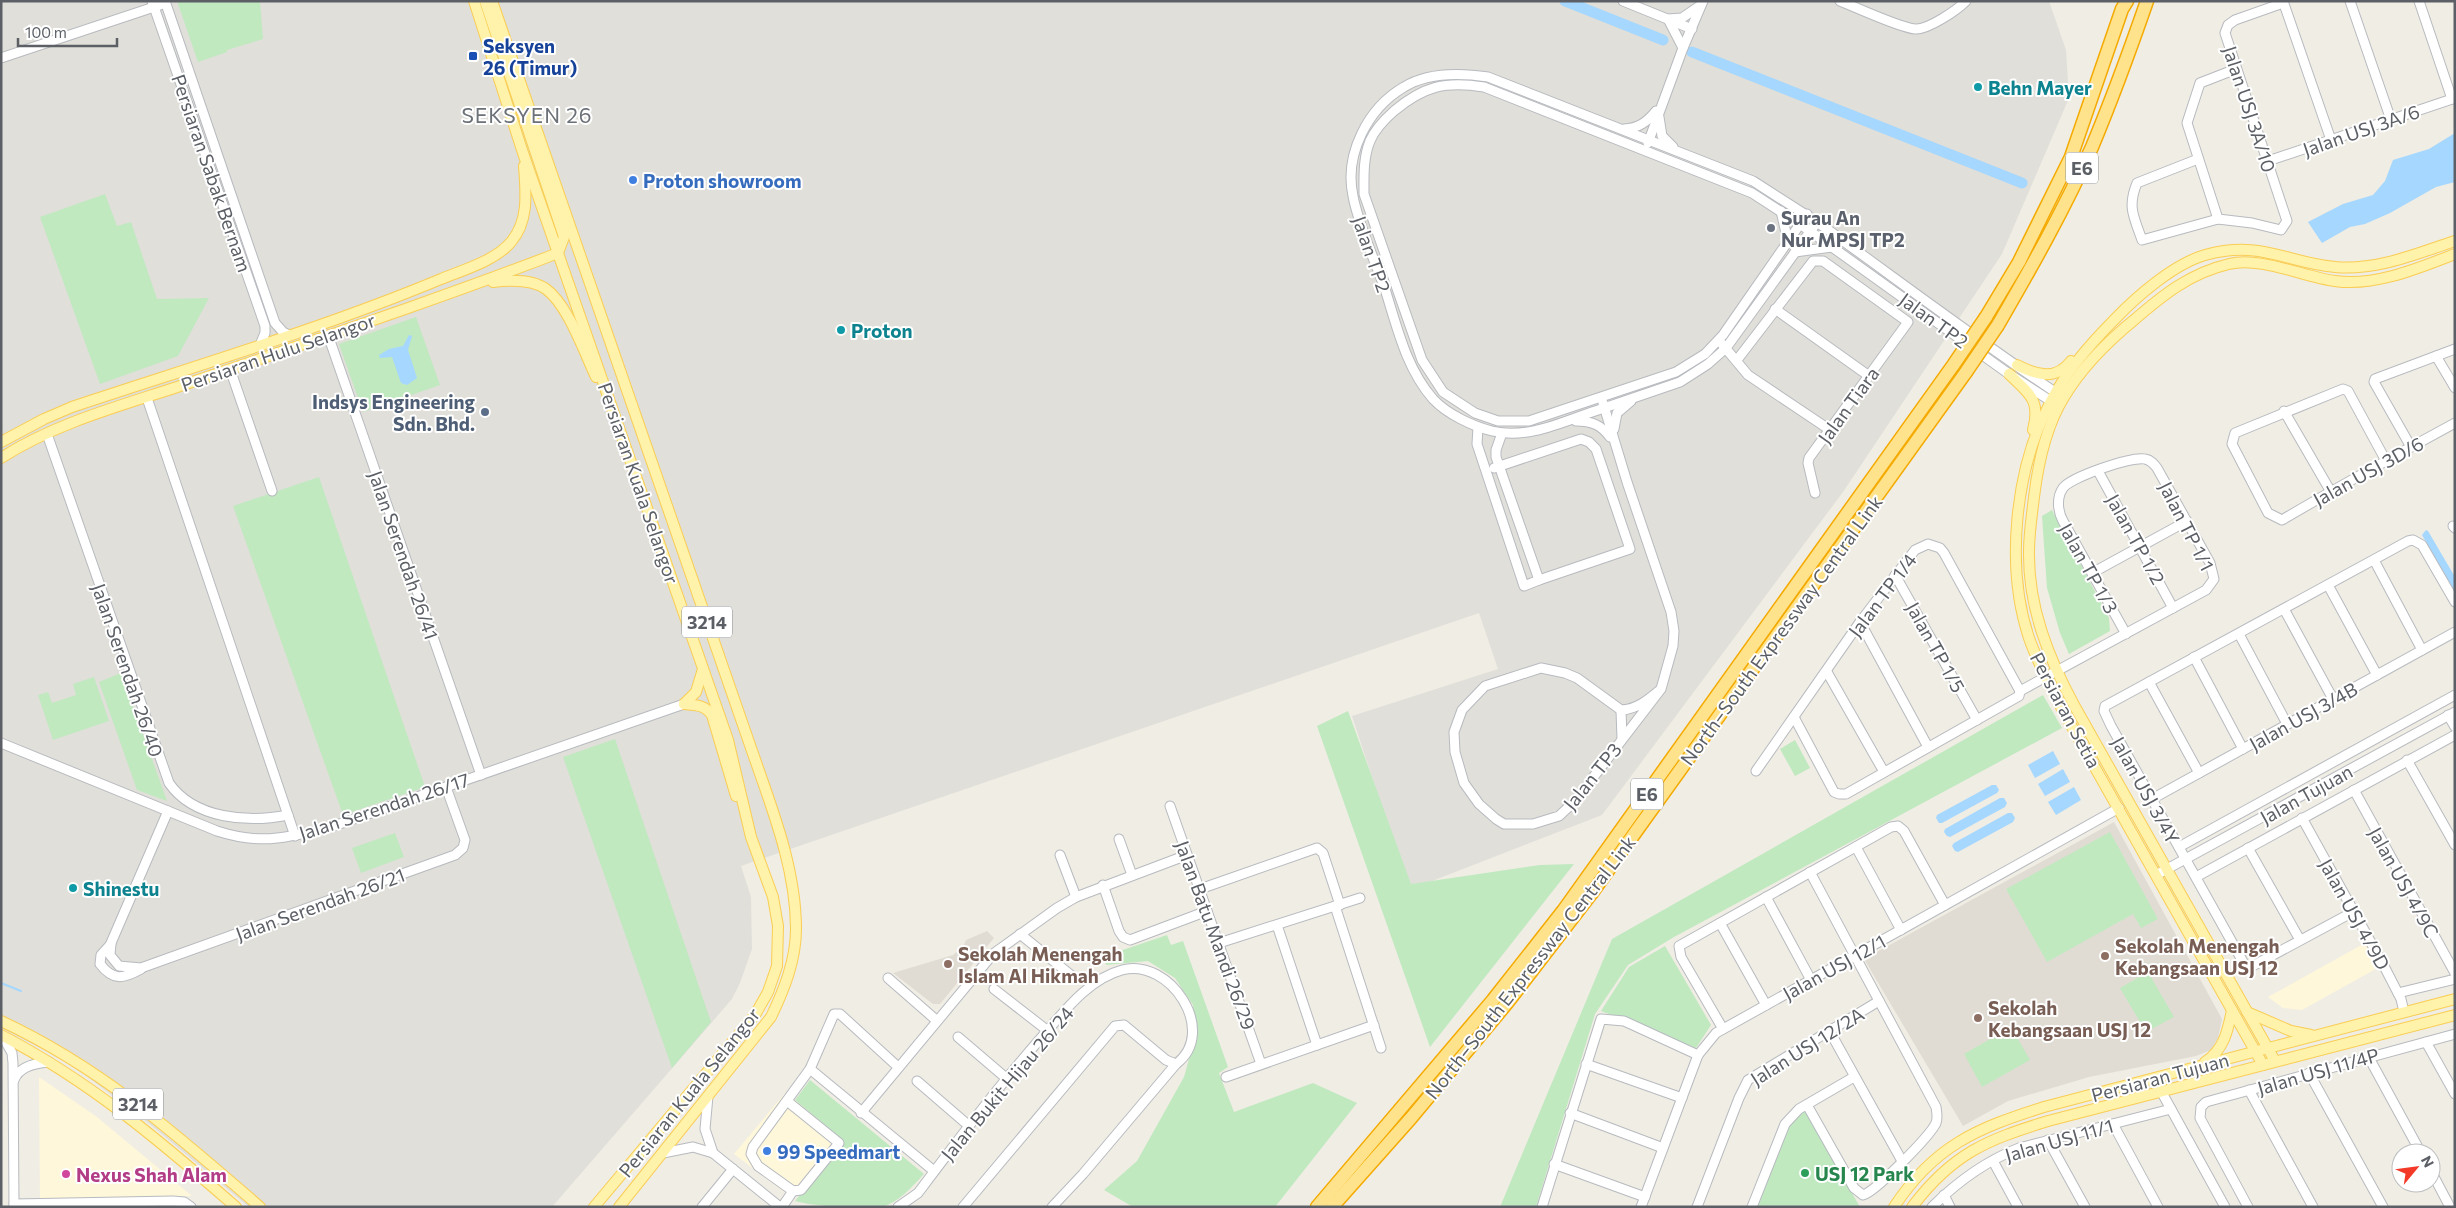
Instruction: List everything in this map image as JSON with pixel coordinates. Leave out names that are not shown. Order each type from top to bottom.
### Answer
[{"type":"highway","name":"North–South Expressway Central Link","points":[[1332,1207],[1411,1118],[1507,1003],[1591,894],[1998,325],[2053,226],[2091,149],[2122,74],[2147,1]]},
{"type":"highway","name":"North–South Expressway Central Link","points":[[1317,1207],[1493,1000],[1563,911],[1986,317],[2019,262],[2071,157],[2124,4]]},
{"type":"main road","name":"Persiaran Kuala Selangor","points":[[474,1],[523,153],[728,740],[751,837],[773,897],[778,926],[777,966],[768,992],[755,1015],[594,1207]]},
{"type":"main road","points":[[485,1],[564,237],[558,253]]},
{"type":"main road","name":"Persiaran Kuala Selangor","points":[[492,1],[778,827],[794,892],[796,931],[792,961],[784,991],[771,1017],[619,1207]]},
{"type":"main road","name":"Persiaran Hulu Selangor","points":[[1,442],[44,419],[72,407],[289,335],[411,291],[488,259],[510,244],[518,232],[525,215],[523,153]]},
{"type":"main road","name":"Persiaran Setia","points":[[2264,1065],[2046,677],[2029,637],[2019,592],[2016,567],[2020,500],[2029,461],[2057,400],[2087,346],[2136,298],[2181,266],[2203,256],[2243,248],[2260,249],[2333,267],[2360,268],[2389,263],[2455,241]]},
{"type":"main road","name":"Persiaran Hulu Selangor","points":[[1,458],[47,434],[480,283],[558,253]]},
{"type":"main road","name":"Persiaran Setia","points":[[2275,1061],[2126,798],[2056,672],[2047,651],[2034,603],[2029,552],[2037,470],[2057,400],[2110,340],[2188,278],[2232,263],[2257,264],[2336,282],[2363,281],[2383,278],[2455,254]]},
{"type":"main road","points":[[2440,260],[2455,262]]},
{"type":"main road","points":[[480,283],[507,280],[528,282],[546,289],[561,305],[616,418]]},
{"type":"main road","points":[[2017,365],[2042,376],[2056,374],[2066,368],[2104,323],[2136,298]]},
{"type":"main road","points":[[2009,374],[2031,394],[2036,406],[2036,418],[2021,476],[2020,500]]},
{"type":"main road","points":[[684,704],[696,692],[703,668]]},
{"type":"main road","points":[[684,704],[702,706],[708,709],[712,716],[731,784],[751,837]]},
{"type":"main road","points":[[2119,808],[2125,803],[2126,798]]},
{"type":"main road","name":"Persiaran Tujuan","points":[[1894,1207],[1922,1171],[1943,1152],[1994,1122],[2044,1107],[2455,999]]},
{"type":"main road","points":[[2195,1067],[2214,1056],[2221,1046],[2232,1010]]},
{"type":"main road","points":[[2247,1011],[2291,1032],[2314,1036]]},
{"type":"main road","name":"Persiaran Tujuan","points":[[1912,1206],[1939,1174],[1952,1163],[2000,1136],[2161,1091],[2455,1015]]},
{"type":"main road","name":"3214","points":[[1,1021],[59,1050],[110,1083],[154,1116],[260,1207]]},
{"type":"main road","name":"3214","points":[[2,1035],[100,1094],[236,1207]]},
{"type":"main road","points":[[1901,1197],[1908,1198],[1912,1206]]},
{"type":"street","points":[[1623,1],[1692,29]]},
{"type":"street","points":[[1840,1],[1914,29],[1933,23],[1956,10],[1966,1]]},
{"type":"street","points":[[2350,1],[2390,120]]},
{"type":"street","points":[[2419,1],[2454,99]]},
{"type":"street","points":[[1,58],[153,4],[165,2]]},
{"type":"street","name":"Persiaran Sabak Bernam","points":[[165,2],[275,323],[283,332],[289,335]]},
{"type":"street","points":[[2283,2],[2331,140]]},
{"type":"street","name":"Jalan USJ 3A/10","points":[[2218,219],[2252,223],[2281,230],[2287,221],[2225,33],[2228,25],[2283,2]]},
{"type":"street","points":[[1668,19],[1682,18],[1702,3]]},
{"type":"street","points":[[1644,150],[1647,138],[1665,98],[1702,3]]},
{"type":"street","name":"Persiaran Sabak Bernam","points":[[153,4],[264,326],[265,333],[260,345]]},
{"type":"street","points":[[1668,19],[1683,48]]},
{"type":"street","points":[[2198,159],[2137,183],[2132,195],[2131,210],[2142,240],[2218,219],[2188,123],[2200,83],[2236,69]]},
{"type":"street","name":"Jalan TP2","points":[[1817,222],[1729,345],[1708,364],[1680,382],[1572,420],[1517,434],[1502,433],[1478,427],[1447,410],[1434,400],[1410,364],[1353,196],[1355,148],[1362,130],[1374,112],[1403,87],[1441,75],[1466,74],[1488,77],[1753,180],[1807,214],[2017,365],[2057,400]]},
{"type":"street","name":"Jalan TP2","points":[[1807,214],[1800,224],[1788,242],[1721,337],[1705,354],[1676,372],[1530,421],[1498,421],[1475,413],[1443,392],[1422,360],[1364,194],[1364,167],[1370,141],[1384,120],[1405,101],[1425,90],[1462,84],[1484,88],[1752,193],[1800,224],[2009,374],[2057,400]]},
{"type":"street","name":"Jalan USJ 3A/6","points":[[2268,161],[2454,99]]},
{"type":"street","points":[[1624,129],[1634,128],[1647,122],[1658,111]]},
{"type":"street","points":[[1658,111],[1662,136],[1677,151]]},
{"type":"street","points":[[1781,211],[1788,242]]},
{"type":"street","points":[[1795,252],[1832,247]]},
{"type":"street","name":"Jalan Tiara","points":[[1775,310],[1813,261],[1823,262],[1908,322],[1808,463],[1815,493]]},
{"type":"street","points":[[1740,359],[1775,310],[1869,376]]},
{"type":"street","name":"Jalan Serendah 26/41","points":[[328,335],[481,775]]},
{"type":"street","points":[[1721,337],[1740,359],[1748,375],[1830,430]]},
{"type":"street","points":[[2411,447],[2374,382],[2378,378],[2455,349]]},
{"type":"street","points":[[2436,356],[2455,388]]},
{"type":"street","points":[[230,369],[272,491]]},
{"type":"street","points":[[2331,492],[2284,411],[2343,389],[2348,391],[2386,461]]},
{"type":"street","points":[[1612,437],[1617,413],[1639,396]]},
{"type":"street","points":[[147,398],[295,836]]},
{"type":"street","name":"Jalan TP3","points":[[1599,398],[1672,612],[1673,646],[1661,689],[1575,801],[1559,816],[1533,824],[1504,824],[1479,804],[1464,783],[1455,752],[1454,732],[1462,710],[1485,686],[1541,668],[1565,673],[1577,678],[1621,710]]},
{"type":"street","name":"Jalan USJ 3D/6","points":[[2284,411],[2236,433],[2232,444],[2268,513],[2282,520],[2455,423]]},
{"type":"street","points":[[1572,420],[1588,421],[1596,424],[1612,437]]},
{"type":"street","points":[[1478,427],[1477,444],[1524,586],[1630,549],[1596,448],[1589,442],[1581,439],[1487,470]]},
{"type":"street","points":[[1502,433],[1496,450],[1499,467],[1539,580]]},
{"type":"street","name":"Jalan Serendah 26/40","points":[[47,434],[169,783],[183,798],[202,809],[221,814],[264,819],[288,814]]},
{"type":"street","name":"Jalan TP 1/1","points":[[2046,677],[2206,590],[2214,579],[2210,563],[2157,468],[2149,460],[2130,460],[2070,482],[2061,490],[2059,500]]},
{"type":"street","name":"Jalan TP 1/2","points":[[2098,471],[2173,608]]},
{"type":"street","name":"Jalan TP 1/3","points":[[2059,500],[2060,515],[2126,634]]},
{"type":"street","points":[[2092,574],[2187,521]]},
{"type":"street","points":[[2199,773],[2149,682],[2408,541],[2413,540],[2422,545],[2455,602]]},
{"type":"street","name":"Jalan TP 1/4","points":[[1756,771],[1895,575],[1915,550],[1928,544],[1940,548],[2020,691]]},
{"type":"street","points":[[2374,560],[2422,650]]},
{"type":"street","name":"Jalan TP 1/5","points":[[1895,575],[1977,720]]},
{"type":"street","points":[[2328,585],[2377,675]]},
{"type":"street","points":[[2284,609],[2333,699]]},
{"type":"street","points":[[1860,622],[1928,747]]},
{"type":"street","name":"Jalan USJ 3/4B","points":[[2152,799],[2455,632]]},
{"type":"street","points":[[2239,634],[2287,724]]},
{"type":"street","points":[[2194,658],[2243,748]]},
{"type":"street","points":[[1827,672],[1884,772]]},
{"type":"street","points":[[1794,717],[1834,792],[1846,794],[2019,696],[2020,691],[2046,677]]},
{"type":"street","name":"Jalan USJ 3/4Y","points":[[2149,682],[2105,706],[2104,711],[2248,969],[2300,940]]},
{"type":"street","points":[[1622,739],[1621,710],[1630,709],[1648,701],[1661,689]]},
{"type":"street","points":[[2179,847],[2455,695]]},
{"type":"street","name":"Jalan Serendah 26/17","points":[[1,743],[236,837],[266,840],[295,836],[328,828],[684,704]]},
{"type":"street","points":[[2451,713],[2455,727]]},
{"type":"street","name":"Jalan Tujuan","points":[[2156,875],[2451,713]]},
{"type":"street","points":[[2196,877],[2455,735]]},
{"type":"street","points":[[2408,760],[2455,845]]},
{"type":"street","name":"Jalan Serendah 26/21","points":[[111,943],[110,955],[115,964],[141,968],[455,855],[463,848],[465,840],[446,787]]},
{"type":"street","name":"Jalan USJ 4/9C","points":[[2354,790],[2455,973]]},
{"type":"street","name":"Jalan Batu Mandi 26/29","points":[[1170,806],[1261,1064]]},
{"type":"street","name":"Jalan USJ 12/1","points":[[1641,1207],[1698,1055],[1723,1029],[2119,808]]},
{"type":"street","points":[[141,968],[120,977],[108,974],[100,964],[101,956],[111,943],[168,811]]},
{"type":"street","name":"Jalan USJ 4/9D","points":[[2302,818],[2398,994],[2404,1012]]},
{"type":"street","points":[[1723,1029],[1681,957],[1680,946],[1810,872],[1891,827],[1898,826],[1904,831],[1945,905]]},
{"type":"street","points":[[1119,839],[1132,875]]},
{"type":"street","points":[[1856,847],[1900,930]]},
{"type":"street","points":[[1200,889],[1317,848],[1323,853],[1337,906],[1381,1048]]},
{"type":"street","points":[[2248,848],[2300,940],[2353,912]]},
{"type":"street","points":[[861,1112],[897,1066],[993,954],[1076,897],[1187,854]]},
{"type":"street","points":[[1060,855],[1076,897]]},
{"type":"street","points":[[1807,1105],[1854,1188],[1863,1195],[1872,1192],[1902,1162],[1932,1129],[1937,1119],[1936,1108],[1810,872]]},
{"type":"street","points":[[1103,885],[1119,932],[1123,937],[1130,940],[1207,911]]},
{"type":"street","points":[[1219,943],[1360,898]]},
{"type":"street","points":[[1766,898],[1811,980]]},
{"type":"street","points":[[1720,923],[1766,1004]]},
{"type":"street","points":[[1277,925],[1317,1045]]},
{"type":"street","points":[[1020,934],[1072,976]]},
{"type":"street","name":"Jalan Bukit Hijau 26/24","points":[[898,1207],[918,1193],[968,1125],[1006,1078],[1078,999],[1103,978],[1123,970],[1140,969],[1149,971],[1167,980],[1176,989],[1188,1010],[1191,1038],[1185,1057],[1176,1064],[1083,1174],[1052,1207]]},
{"type":"street","points":[[888,978],[936,1020]]},
{"type":"street","points":[[2398,994],[2455,979]]},
{"type":"street","points":[[994,989],[1048,1031]]},
{"type":"street","name":"Jalan USJ 12/2A","points":[[1697,1207],[1738,1098],[1748,1080],[1879,1001]]},
{"type":"street","points":[[787,1101],[839,1143],[801,1190],[792,1191],[758,1166],[752,1154],[753,1147],[810,1069],[831,1019],[836,1012],[897,1066]]},
{"type":"street","points":[[1542,1207],[1601,1019],[1607,1018],[1624,1021],[1698,1055]]},
{"type":"street","points":[[963,1207],[1115,1026],[1124,1025],[1166,1060],[1176,1064]]},
{"type":"street","points":[[1226,1077],[1374,1025]]},
{"type":"street","points":[[1829,1030],[1902,1162]]},
{"type":"street","name":"Jalan USJ 11/4P","points":[[2248,1207],[2202,1124],[2199,1112],[2206,1102],[2368,1056],[2455,1034]]},
{"type":"street","points":[[2,1035],[12,1053],[14,1206],[173,1201],[184,1202],[191,1207]]},
{"type":"street","points":[[958,1037],[1006,1078]]},
{"type":"street","points":[[2426,1042],[2455,1094]]},
{"type":"street","points":[[2368,1056],[2416,1143]]},
{"type":"street","points":[[13,1083],[16,1076],[29,1066],[49,1062]]},
{"type":"street","points":[[1586,1064],[1682,1098]]},
{"type":"street","points":[[810,1069],[934,1171]]},
{"type":"street","points":[[2309,1073],[2383,1207]]},
{"type":"street","points":[[1752,1207],[1779,1134],[1793,1115],[1854,1077]]},
{"type":"street","points":[[917,1081],[968,1125]]},
{"type":"street","points":[[2249,1090],[2313,1207]]},
{"type":"street","points":[[2161,1091],[2225,1207]]},
{"type":"street","points":[[708,1096],[705,1129],[713,1153]]},
{"type":"street","name":"Jalan USJ 11/1","points":[[1932,1207],[1966,1177],[1992,1161],[2019,1148],[2171,1109]]},
{"type":"street","points":[[1570,1113],[1663,1148]]},
{"type":"street","points":[[2113,1124],[2158,1207]]},
{"type":"street","points":[[2048,1140],[2085,1207]]},
{"type":"street","points":[[663,1154],[693,1148],[713,1153],[781,1207],[792,1191]]},
{"type":"street","points":[[1992,1161],[2018,1207]]},
{"type":"street","points":[[1554,1164],[1645,1197]]},
{"type":"street","points":[[702,1207],[733,1169]]},
{"type":"street","points":[[2441,1190],[2450,1207]]},
{"type":"street","points":[[1944,1195],[1950,1207]]},
{"type":"shaded area","points":[[1,1],[2049,1],[2066,50],[2069,98],[2002,254],[1843,492],[1602,815],[1409,890],[1352,716],[1498,669],[1479,613],[741,866],[751,897],[752,949],[732,999],[552,1207],[249,1207],[152,1126],[71,1064],[1,1028]]},
{"type":"shaded area","points":[[2114,822],[2222,1019],[2218,1038],[2211,1050],[2196,1056],[2089,1077],[2008,1101],[1963,1126],[1864,959]]},
{"type":"shaded area","name":"Sekolah Menengah Islam Al Hikmah","points":[[987,931],[994,938],[940,1004],[933,1004],[893,973],[953,955],[963,947],[966,940]]},
{"type":"shaded area","points":[[2367,942],[2381,966],[2302,1010],[2283,1008],[2268,997]]},
{"type":"shaded area","points":[[39,1077],[97,1117],[192,1196],[40,1200]]},
{"type":"shaded area","points":[[786,1092],[839,1137],[792,1198],[734,1154]]},
{"type":"green space","points":[[177,1],[260,1],[263,39],[227,50],[227,52],[198,62]]},
{"type":"green space","points":[[105,194],[117,226],[131,222],[157,299],[209,298],[178,356],[100,384],[40,217]]},
{"type":"green space","points":[[416,317],[440,385],[363,412],[339,344]]},
{"type":"green space","points":[[319,477],[425,787],[343,815],[233,506]]},
{"type":"green space","points":[[2052,510],[2109,618],[2110,631],[2069,654],[2060,633],[2047,588],[2042,516]]},
{"type":"green space","points":[[121,673],[167,801],[137,790],[99,682]]},
{"type":"green space","points":[[94,677],[109,721],[53,740],[38,695],[48,692],[52,703],[76,695],[73,684]]},
{"type":"green space","points":[[2043,695],[2062,728],[1674,937],[1628,965],[1595,1014],[1536,1207],[1500,1207],[1612,939]]},
{"type":"green space","points":[[1348,711],[1411,884],[1540,865],[1574,864],[1430,1047],[1317,726]]},
{"type":"green space","points":[[615,739],[711,1022],[672,1068],[563,757]]},
{"type":"green space","points":[[1795,740],[1810,768],[1795,776],[1780,749]]},
{"type":"green space","points":[[2110,832],[2158,919],[2141,928],[2133,914],[2047,962],[2006,889]]},
{"type":"green space","points":[[395,833],[404,857],[361,873],[352,848]]},
{"type":"green space","points":[[1167,935],[1171,945],[1183,941],[1228,1067],[1219,1073],[1234,1112],[1313,1083],[1357,1103],[1275,1207],[1133,1207],[1104,1190],[1137,1161],[1184,1077],[1196,1034],[1193,1005],[1175,978],[1148,961],[1106,965],[1105,956]]},
{"type":"green space","points":[[1665,946],[1711,1025],[1696,1048],[1601,1011],[1629,967]]},
{"type":"green space","points":[[2148,972],[2174,1017],[2146,1032],[2120,988]]},
{"type":"green space","points":[[2011,1027],[2030,1060],[1982,1087],[1964,1054]]},
{"type":"green space","points":[[810,1080],[924,1174],[910,1189],[893,1202],[881,1207],[825,1206],[795,1201],[843,1140],[795,1100]]},
{"type":"green space","name":"USJ 12 Park","points":[[1805,1111],[1860,1207],[1758,1207],[1788,1126]]},
{"type":"water","points":[[2455,133],[2455,182],[2436,187],[2390,213],[2365,224],[2350,227],[2322,243],[2308,222],[2343,204],[2373,195],[2385,181],[2393,160],[2429,149]]},
{"type":"water","points":[[409,335],[412,336],[408,350],[417,378],[407,385],[401,383],[392,357],[380,358],[379,355],[389,349],[403,346]]},
{"type":"water","points":[[2426,530],[2455,577],[2455,593],[2422,535]]},
{"type":"water","points":[[2053,751],[2060,764],[2035,778],[2028,765]]},
{"type":"water","points":[[2063,769],[2070,782],[2045,796],[2038,784]]},
{"type":"water","points":[[1992,785],[1996,785],[1999,790],[1997,793],[1939,823],[1936,818],[1937,815]]},
{"type":"water","points":[[2074,787],[2081,800],[2056,815],[2048,802]]},
{"type":"water","points":[[2000,798],[2004,798],[2007,803],[2005,807],[1950,837],[1944,832],[1945,829]]},
{"type":"water","points":[[2008,813],[2012,813],[2015,818],[2013,822],[1958,852],[1955,851],[1952,846],[1954,843]]},
{"type":"waterway","points":[[1565,1],[1663,40]]},
{"type":"waterway","points":[[1692,52],[2022,183]]},
{"type":"waterway","points":[[1,983],[21,991]]},
{"type":"place","name":"Seksyen 26 (Timur)","points":[[473,56]]},
{"type":"place","name":"Behn Mayer","points":[[1978,87]]},
{"type":"place","name":"Proton showroom","points":[[633,180]]},
{"type":"place","name":"Surau An Nur MPSJ TP2","points":[[1771,228]]},
{"type":"place","name":"Proton","points":[[841,330]]},
{"type":"place","name":"Indsys Engineering Sdn. Bhd.","points":[[485,412]]},
{"type":"place","name":"Shinestu","points":[[73,888]]},
{"type":"place","name":"Sekolah Menengah Kebangsaan USJ 12","points":[[2105,956]]},
{"type":"place","name":"Sekolah Menengah Islam Al Hikmah","points":[[948,964]]},
{"type":"place","name":"Sekolah Kebangsaan USJ 12","points":[[1978,1018]]},
{"type":"place","name":"99 Speedmart","points":[[767,1151]]},
{"type":"place","name":"USJ 12 Park","points":[[1805,1173]]},
{"type":"place","name":"Nexus Shah Alam","points":[[66,1174]]},
{"type":"district","name":"SEKSYEN 26","points":[[527,114]]}]
